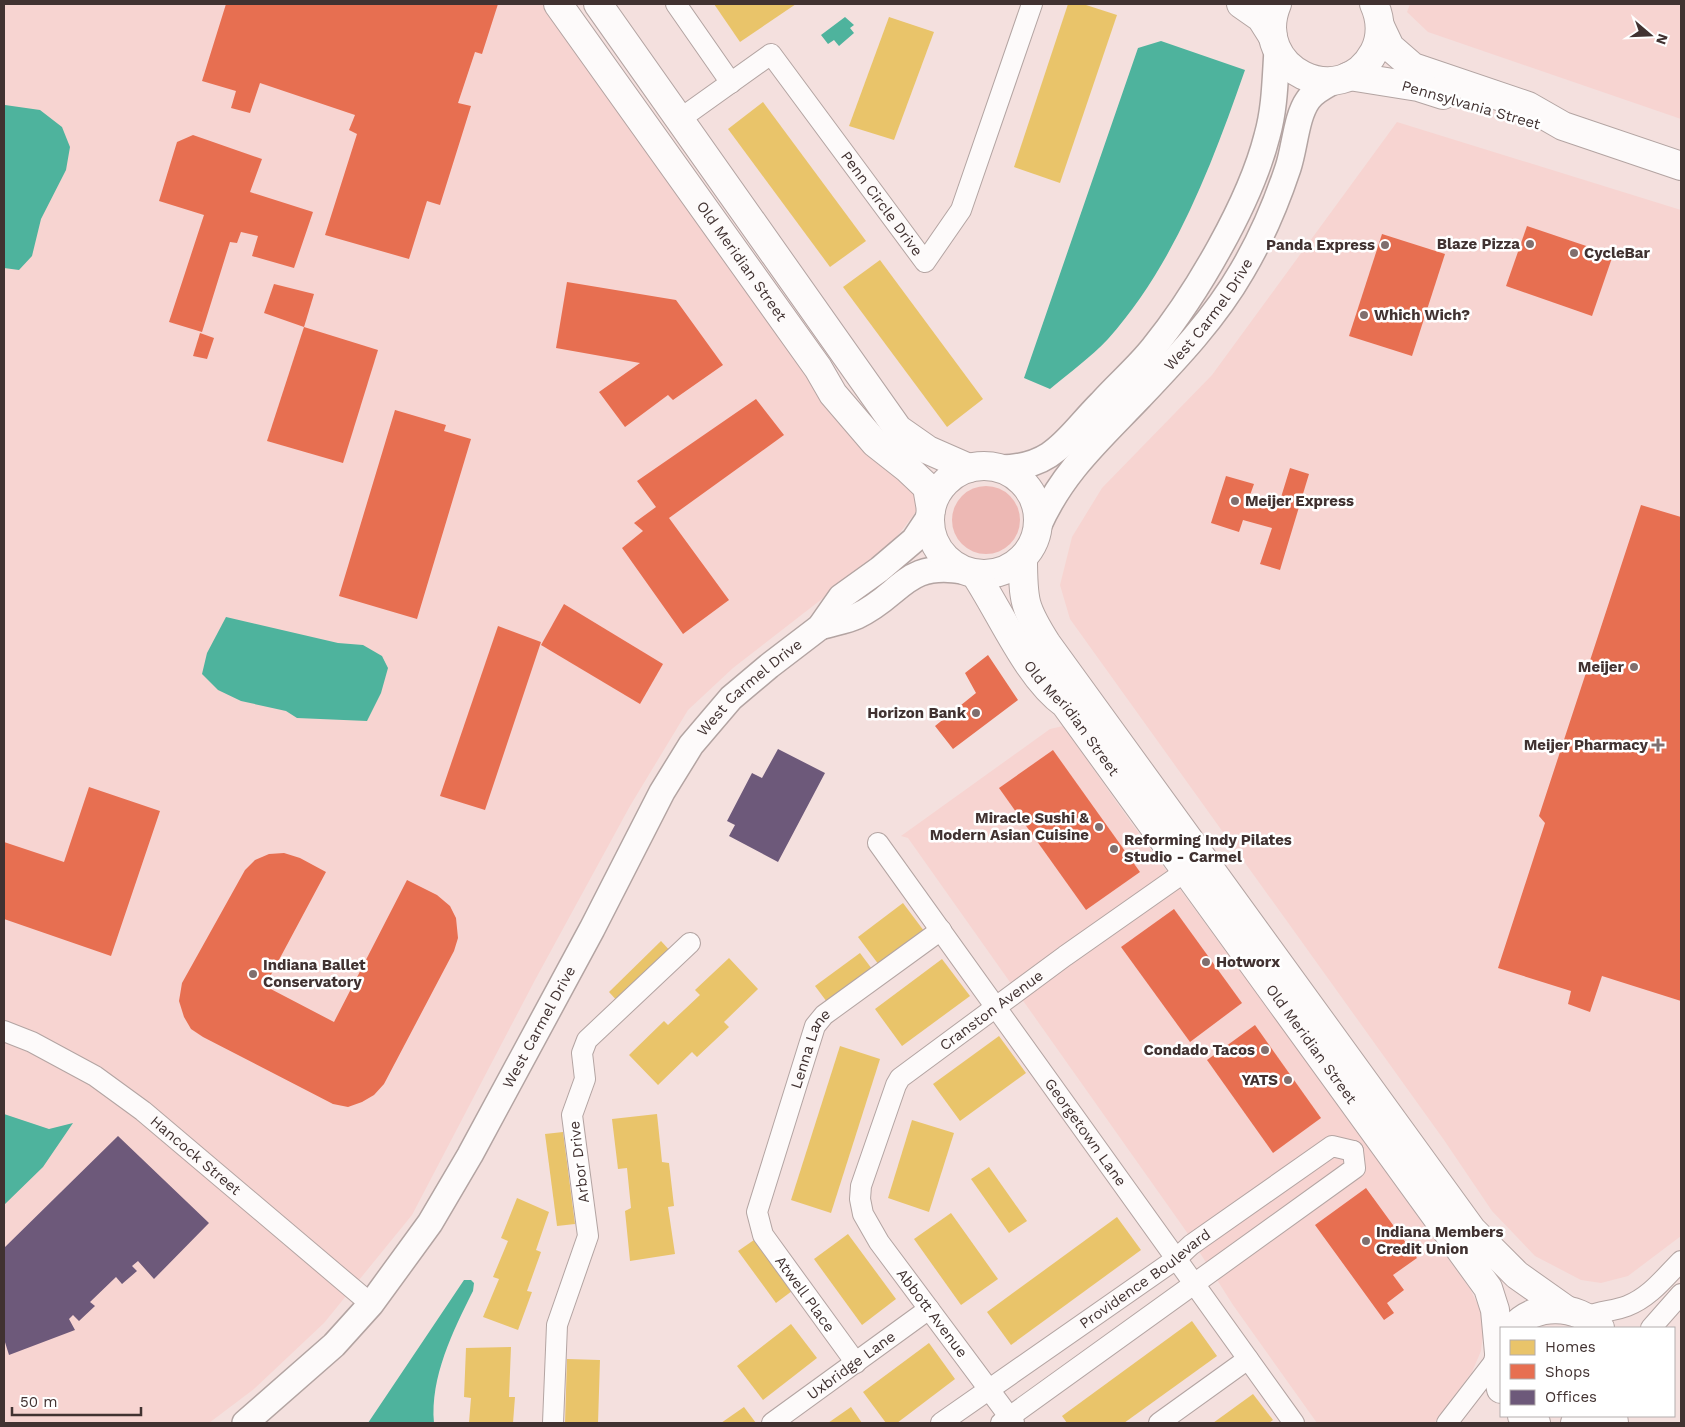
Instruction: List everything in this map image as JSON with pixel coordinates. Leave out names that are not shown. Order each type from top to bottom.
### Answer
[{"type":"main road","name":"Old Meridian Street","points":[[558,4],[818,368],[833,394],[875,443],[927,487],[931,514]]},
{"type":"main road","name":"Old Meridian Street","points":[[598,4],[898,429],[923,447],[969,468]]},
{"type":"main road","points":[[1241,4],[1261,18],[1275,43]]},
{"type":"main road","points":[[1275,43],[1273,17],[1277,4]]},
{"type":"main road","points":[[1343,78],[1370,58],[1376,46],[1377,15]]},
{"type":"main road","name":"Pennsylvania Street","points":[[1377,15],[1390,47],[1412,67],[1528,106],[1563,126],[1681,166]]},
{"type":"main road","name":"Pennsylvania Street","points":[[1275,43],[1284,62],[1301,75],[1314,80],[1343,78],[1418,87],[1534,124],[1563,126]]},
{"type":"main road","points":[[990,466],[1001,468],[1020,479],[1030,491],[1037,505],[1038,527],[1033,544],[1023,558],[1001,572],[969,572],[949,562],[938,549],[930,528],[931,514],[940,489],[948,480],[969,468],[990,466]]},
{"type":"main road","name":"Old Meridian Street","points":[[1023,558],[1022,589],[1028,614],[1047,644],[1472,1230],[1517,1275],[1584,1318]]},
{"type":"main road","name":"Old Meridian Street","points":[[969,572],[1027,661],[1053,696],[1066,704],[1488,1288],[1495,1310],[1500,1352],[1498,1376],[1500,1385]]},
{"type":"main road","points":[[1514,1327],[1533,1313],[1554,1309],[1584,1318]]},
{"type":"main road","points":[[1575,1423],[1588,1417]]},
{"type":"street","points":[[676,4],[731,83]]},
{"type":"street","name":"Penn Circle Drive","points":[[680,119],[770,54],[925,262],[962,210],[1032,4]]},
{"type":"street","name":"West Carmel Drive","points":[[1001,468],[1027,465],[1055,452],[1135,369],[1168,329],[1217,251],[1234,219],[1256,168],[1267,137],[1274,100],[1275,43]]},
{"type":"street","name":"West Carmel Drive","points":[[1038,527],[1049,503],[1065,478],[1162,374],[1216,312],[1253,251],[1278,195],[1289,166],[1301,114],[1309,98],[1343,78]]},
{"type":"street","name":"West Carmel Drive","points":[[245,1423],[334,1345],[371,1304],[404,1261],[445,1200],[678,764],[705,727],[731,698],[768,666],[820,627],[841,597],[880,569],[914,540],[931,514]]},
{"type":"street","name":"West Carmel Drive","points":[[820,627],[857,616],[914,574],[925,570],[948,568],[969,572]]},
{"type":"street","name":"Georgetown Lane","points":[[878,843],[997,1006],[1294,1423]]},
{"type":"street","name":"Cranston Avenue","points":[[860,1197],[872,1152],[900,1078],[1186,871]]},
{"type":"street","name":"Lenna Lane","points":[[758,1223],[757,1212],[815,1026],[824,1015],[941,930]]},
{"type":"street","name":"Arbor Drive","points":[[552,1423],[557,1325],[588,1236],[572,1115],[585,1080],[582,1053],[587,1040],[690,943]]},
{"type":"street","name":"Hancock Street","points":[[4,1031],[32,1042],[95,1076],[143,1111],[371,1304]]},
{"type":"street","points":[[1008,1421],[1355,1168],[1353,1151],[1375,1134]]},
{"type":"street","name":"Providence Boulevard","points":[[941,1423],[1176,1259],[1191,1245],[1332,1146],[1353,1151]]},
{"type":"street","name":"Abbott Avenue","points":[[860,1197],[863,1214],[879,1242],[989,1389],[1008,1421]]},
{"type":"street","name":"Atwell Place","points":[[758,1223],[763,1235],[856,1363]]},
{"type":"street","points":[[1584,1318],[1600,1311],[1625,1306],[1644,1297],[1681,1262]]},
{"type":"street","points":[[1652,1327],[1681,1294]]},
{"type":"street","name":"Uxbridge Lane","points":[[772,1423],[929,1309]]},
{"type":"street","points":[[1447,1423],[1500,1352]]},
{"type":"street","points":[[1159,1423],[1248,1359]]},
{"type":"shaded area","points":[[4,4],[551,4],[900,479],[917,497],[918,509],[889,547],[733,668],[688,710],[630,806],[535,980],[412,1215],[324,1323],[254,1389],[209,1423],[4,1423]]},
{"type":"shaded area","points":[[1410,4],[1681,4],[1681,119],[1428,32],[1407,12]]},
{"type":"shaded area","points":[[845,17],[854,25],[850,28],[854,33],[839,46],[834,40],[828,44],[821,35]]},
{"type":"shaded area","points":[[1161,41],[1245,70],[1205,177],[1172,246],[1153,279],[1132,310],[1108,339],[1050,389],[1024,378],[1138,48]]},
{"type":"shaded area","points":[[5,105],[40,110],[62,127],[70,147],[66,170],[41,219],[32,256],[19,270],[4,268]]},
{"type":"shaded area","points":[[1397,122],[1681,210],[1681,1236],[1628,1276],[1601,1283],[1581,1280],[1535,1256],[1492,1211],[1444,1140],[1070,619],[1060,585],[1072,537],[1102,488],[1212,375]]},
{"type":"shaded area","points":[[979,486],[993,486],[1005,491],[1015,501],[1020,513],[1020,527],[1015,539],[1005,549],[993,554],[979,554],[967,549],[957,539],[952,527],[952,513],[957,501],[967,491]]},
{"type":"shaded area","points":[[226,617],[338,643],[363,645],[382,656],[388,668],[381,693],[367,721],[297,718],[286,711],[241,701],[218,690],[202,674],[207,653]]},
{"type":"shaded area","points":[[1063,726],[1470,1289],[1479,1307],[1484,1327],[1481,1351],[1472,1372],[1434,1423],[1317,1423],[1233,1305],[1186,1231],[908,838],[901,836],[1050,729]]},
{"type":"shaded area","points":[[4,1114],[49,1129],[73,1123],[43,1167],[4,1205]]},
{"type":"shaded area","points":[[464,1280],[471,1280],[474,1283],[473,1291],[444,1355],[436,1389],[434,1423],[368,1423]]},
{"type":"building: Homes","points":[[714,4],[796,4],[740,42]]},
{"type":"building: Homes","points":[[1068,4],[1083,4],[1117,15],[1060,183],[1014,167]]},
{"type":"building: Homes","points":[[889,17],[934,32],[894,140],[849,126]]},
{"type":"building: Homes","points":[[763,102],[866,241],[830,267],[728,129]]},
{"type":"building: Homes","points":[[880,260],[983,399],[947,427],[843,287]]},
{"type":"building: Homes","points":[[903,903],[924,931],[879,965],[858,937]]},
{"type":"building: Homes","points":[[661,941],[672,953],[620,1004],[609,992]]},
{"type":"building: Homes","points":[[860,953],[872,969],[827,1002],[815,986]]},
{"type":"building: Homes","points":[[729,958],[758,989],[724,1022],[729,1027],[697,1057],[692,1052],[658,1085],[629,1055],[664,1021],[668,1025],[700,995],[695,990]]},
{"type":"building: Homes","points":[[942,959],[970,996],[902,1046],[875,1009]]},
{"type":"building: Homes","points":[[999,1036],[1026,1073],[960,1121],[933,1084]]},
{"type":"building: Homes","points":[[840,1046],[880,1059],[831,1213],[791,1200]]},
{"type":"building: Homes","points":[[657,1114],[662,1162],[669,1163],[674,1206],[668,1207],[675,1254],[630,1261],[625,1211],[631,1208],[627,1168],[618,1169],[612,1119]]},
{"type":"building: Homes","points":[[912,1120],[954,1133],[929,1212],[888,1198]]},
{"type":"building: Homes","points":[[563,1132],[575,1224],[557,1226],[545,1134]]},
{"type":"building: Homes","points":[[989,1167],[1027,1221],[1009,1233],[971,1179]]},
{"type":"building: Homes","points":[[517,1198],[549,1212],[536,1250],[541,1252],[527,1291],[532,1292],[518,1330],[483,1317],[499,1279],[493,1277],[508,1241],[501,1238]]},
{"type":"building: Homes","points":[[951,1213],[998,1279],[961,1305],[914,1239]]},
{"type":"building: Homes","points":[[1117,1217],[1141,1250],[1011,1345],[987,1312]]},
{"type":"building: Homes","points":[[848,1234],[896,1299],[862,1325],[814,1259]]},
{"type":"building: Homes","points":[[754,1240],[792,1291],[776,1303],[738,1251]]},
{"type":"building: Homes","points":[[1192,1321],[1217,1356],[1124,1423],[1067,1423],[1062,1416]]},
{"type":"building: Homes","points":[[791,1324],[817,1358],[763,1400],[737,1366]]},
{"type":"building: Homes","points":[[929,1343],[955,1379],[897,1423],[886,1423],[863,1392]]},
{"type":"building: Homes","points":[[511,1347],[509,1397],[515,1397],[513,1423],[469,1423],[471,1398],[464,1397],[466,1348]]},
{"type":"building: Homes","points":[[567,1359],[600,1360],[598,1423],[565,1423]]},
{"type":"building: Homes","points":[[1253,1394],[1273,1420],[1269,1423],[1213,1423]]},
{"type":"building: Homes","points":[[744,1407],[756,1423],[721,1423]]},
{"type":"building: Homes","points":[[851,1407],[862,1423],[828,1423]]},
{"type":"building: Shops","points":[[226,4],[498,4],[482,54],[475,52],[458,103],[471,106],[440,205],[427,201],[409,259],[325,235],[357,134],[349,130],[355,115],[260,83],[250,113],[231,108],[236,91],[202,81]]},
{"type":"building: Shops","points":[[193,135],[262,159],[250,192],[313,212],[294,268],[252,256],[258,236],[241,232],[237,243],[230,242],[202,332],[169,322],[204,215],[159,201],[177,142]]},
{"type":"building: Shops","points":[[1527,226],[1613,255],[1592,316],[1506,286]]},
{"type":"building: Shops","points":[[1382,234],[1445,254],[1412,356],[1349,336]]},
{"type":"building: Shops","points":[[567,282],[676,300],[723,365],[673,400],[668,395],[625,427],[599,392],[640,363],[556,348]]},
{"type":"building: Shops","points":[[274,284],[314,294],[304,327],[264,313]]},
{"type":"building: Shops","points":[[304,327],[378,350],[343,463],[267,441]]},
{"type":"building: Shops","points":[[200,333],[214,338],[207,359],[193,356]]},
{"type":"building: Shops","points":[[756,399],[784,435],[669,518],[729,600],[683,634],[622,548],[643,531],[634,523],[656,507],[637,481]]},
{"type":"building: Shops","points":[[395,410],[446,425],[444,431],[471,439],[417,619],[339,596]]},
{"type":"building: Shops","points":[[1290,468],[1309,474],[1280,570],[1260,564],[1272,528],[1243,520],[1239,532],[1211,523],[1226,476],[1254,484],[1249,498],[1278,507]]},
{"type":"building: Shops","name":"Meijer","points":[[1641,505],[1681,517],[1681,1001],[1602,976],[1590,1012],[1568,1004],[1571,991],[1498,968],[1545,823],[1539,816]]},
{"type":"building: Shops","points":[[564,604],[663,664],[640,704],[541,645]]},
{"type":"building: Shops","points":[[498,626],[541,642],[485,810],[440,796]]},
{"type":"building: Shops","name":"Horizon Bank","points":[[988,655],[1018,700],[953,749],[935,726],[976,693],[965,673]]},
{"type":"building: Shops","points":[[1053,750],[1140,872],[1086,910],[999,788]]},
{"type":"building: Shops","points":[[89,787],[160,811],[111,956],[4,919],[4,842],[64,862]]},
{"type":"building: Shops","points":[[284,853],[300,858],[326,872],[265,986],[334,1022],[407,880],[437,895],[450,906],[456,918],[458,938],[454,951],[384,1084],[374,1095],[348,1107],[333,1104],[203,1037],[191,1029],[184,1017],[179,1001],[182,983],[245,870],[255,860],[269,854]]},
{"type":"building: Shops","points":[[1174,909],[1242,1003],[1190,1042],[1121,947]]},
{"type":"building: Shops","points":[[1255,1025],[1321,1118],[1273,1153],[1207,1060]]},
{"type":"building: Shops","name":"Indiana Members Credit Union","points":[[1366,1188],[1417,1258],[1393,1275],[1404,1290],[1387,1303],[1394,1313],[1384,1320],[1315,1225]]},
{"type":"building: Offices","points":[[778,749],[825,773],[778,862],[729,836],[735,825],[727,821],[752,773],[762,778]]},
{"type":"building: Offices","points":[[118,1136],[209,1223],[154,1279],[138,1261],[132,1266],[137,1271],[122,1284],[116,1277],[90,1302],[95,1306],[79,1321],[73,1315],[69,1319],[75,1330],[9,1355],[4,1339],[4,1248]]},
{"type":"place","name":"Blaze Pizza","points":[[1530,244]]},
{"type":"place","name":"Panda Express","points":[[1385,245]]},
{"type":"place","name":"CycleBar","points":[[1574,253]]},
{"type":"place","name":"Which Wich?","points":[[1364,315]]},
{"type":"place","name":"Meijer Express","points":[[1235,501]]},
{"type":"place","name":"Meijer","points":[[1634,667]]},
{"type":"place","name":"Horizon Bank","points":[[976,713]]},
{"type":"place","name":"Meijer Pharmacy","points":[[1658,745]]},
{"type":"place","name":"Miracle Sushi & Modern Asian Cuisine","points":[[1099,827]]},
{"type":"place","name":"Reforming Indy Pilates Studio - Carmel","points":[[1114,849]]},
{"type":"place","name":"Hotworx","points":[[1206,962]]},
{"type":"place","name":"Indiana Ballet Conservatory","points":[[253,974]]},
{"type":"place","name":"Condado Tacos","points":[[1265,1050]]},
{"type":"place","name":"YATS","points":[[1288,1080]]},
{"type":"place","name":"Indiana Members Credit Union","points":[[1366,1241]]}]
